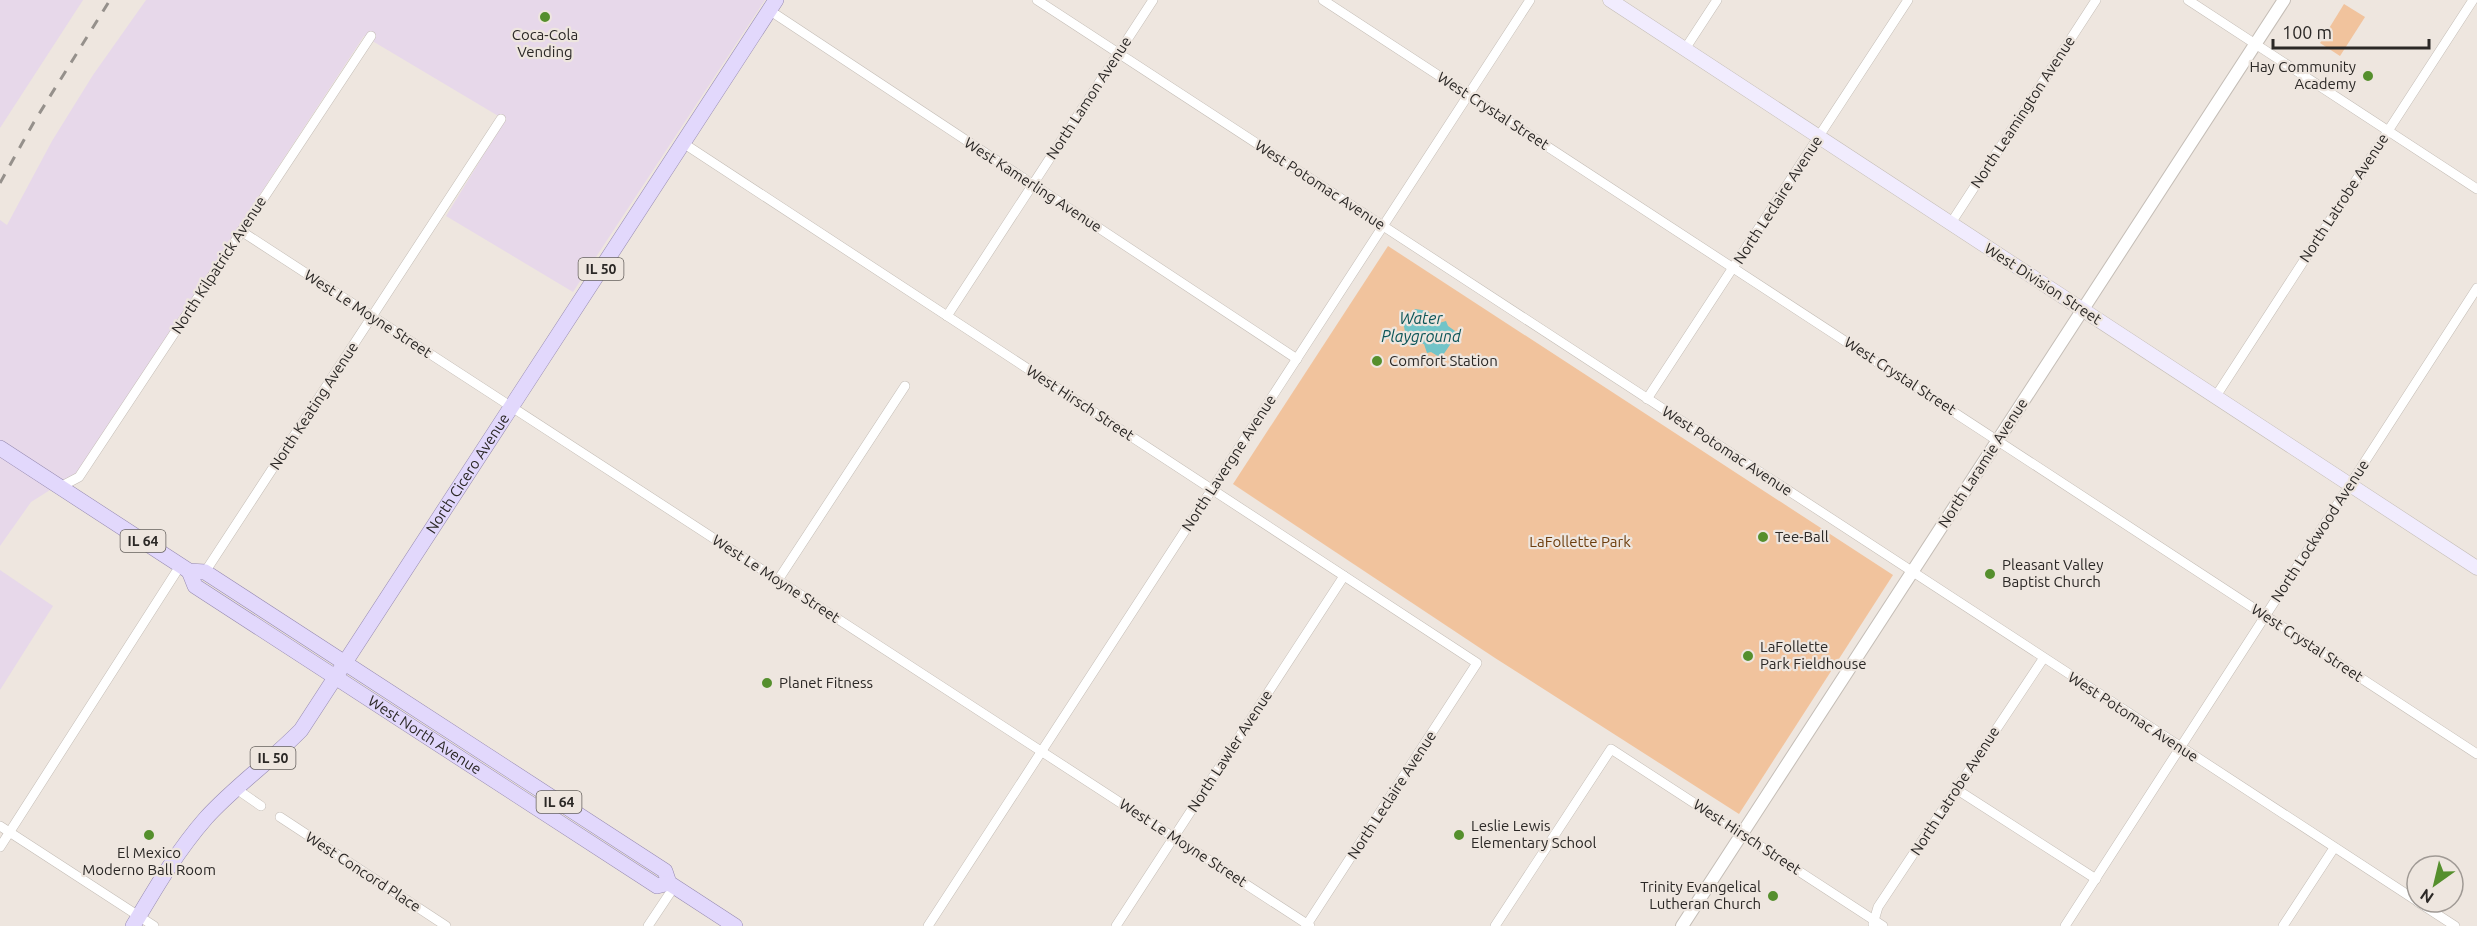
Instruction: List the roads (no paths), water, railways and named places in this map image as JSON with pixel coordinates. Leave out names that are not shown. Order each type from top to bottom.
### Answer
[{"type":"main road","name":"West Division Street","points":[[1610,0],[2477,568]]},
{"type":"main road","name":"North Cicero Avenue","points":[[136,921],[182,848],[235,788],[279,753],[301,730],[773,5]]},
{"type":"main road","name":"West North Avenue","points":[[0,448],[185,568],[205,572],[665,871],[672,885],[735,926]]},
{"type":"main road","name":"West North Avenue","points":[[185,568],[195,586],[657,886],[672,885]]},
{"type":"street","name":"West Potomac Avenue","points":[[1037,0],[2405,894]]},
{"type":"street","name":"North Lamon Avenue","points":[[947,316],[1153,0]]},
{"type":"street","name":"West Crystal Street","points":[[1323,0],[2477,754]]},
{"type":"street","name":"North Lavergne Avenue","points":[[928,926],[1530,0]]},
{"type":"street","points":[[1685,50],[1717,0]]},
{"type":"street","name":"North Leclaire Avenue","points":[[1647,399],[1908,0]]},
{"type":"street","name":"North Leamington Avenue","points":[[1951,223],[2096,0]]},
{"type":"street","points":[[2188,0],[2477,189]]},
{"type":"street","name":"North Laramie Avenue","points":[[1683,926],[2284,0]]},
{"type":"street","name":"North Latrobe Avenue","points":[[2216,396],[2473,0]]},
{"type":"street","name":"West Kamerling Avenue","points":[[773,5],[1033,184],[1297,359]]},
{"type":"street","name":"North Kilpatrick Avenue","points":[[60,487],[79,477],[371,36]]},
{"type":"street","name":"North Keating Avenue","points":[[205,572],[501,119]]},
{"type":"street","name":"West Hirsch Street","points":[[683,143],[1477,663]]},
{"type":"street","name":"West Le Moyne Street","points":[[241,231],[1308,925]]},
{"type":"street","name":"North Lockwood Avenue","points":[[2066,926],[2477,288]]},
{"type":"street","points":[[778,580],[904,386]]},
{"type":"street","points":[[0,847],[185,568]]},
{"type":"street","name":"North Lawler Avenue","points":[[1116,926],[1344,576]]},
{"type":"street","name":"North Latrobe Avenue","points":[[1873,923],[1878,907],[2043,658]]},
{"type":"street","name":"North Leclaire Avenue","points":[[1308,925],[1477,663]]},
{"type":"street","name":"West Hirsch Street","points":[[1495,926],[1611,749],[1873,923],[1883,926]]},
{"type":"street","points":[[235,788],[261,806]]},
{"type":"street","points":[[1956,789],[2096,879]]},
{"type":"street","name":"West Concord Place","points":[[280,817],[446,926]]},
{"type":"street","points":[[0,826],[136,921],[154,926]]},
{"type":"street","points":[[2283,926],[2334,848]]},
{"type":"street","points":[[648,926],[672,885]]},
{"type":"street","name":"West Potomac Avenue","points":[[2436,914],[2455,926]]},
{"type":"water","name":"Water Playground","points":[[1415,309],[1428,311],[1439,323],[1446,321],[1448,326],[1458,333],[1441,358],[1431,352],[1427,353],[1424,344],[1416,344],[1406,337],[1403,321]]},
{"type":"railway","points":[[0,183],[34,122],[110,0]]},
{"type":"place","name":"Coca-Cola Vending","points":[[545,17]]},
{"type":"place","name":"Hay Community Academy","points":[[2368,76]]},
{"type":"place","name":"Comfort Station","points":[[1377,361]]},
{"type":"place","name":"Tee-Ball","points":[[1763,537]]},
{"type":"place","name":"Pleasant Valley Baptist Church","points":[[1990,574]]},
{"type":"place","name":"LaFollette Park Fieldhouse","points":[[1748,656]]},
{"type":"place","name":"Planet Fitness","points":[[767,683]]},
{"type":"place","name":"El Mexico Moderno Ball Room","points":[[149,835]]},
{"type":"place","name":"Leslie Lewis Elementary School","points":[[1459,835]]},
{"type":"place","name":"Trinity Evangelical Lutheran Church","points":[[1773,896]]},
{"type":"park label","name":"LaFollette Park","points":[[1580,542]]}]
